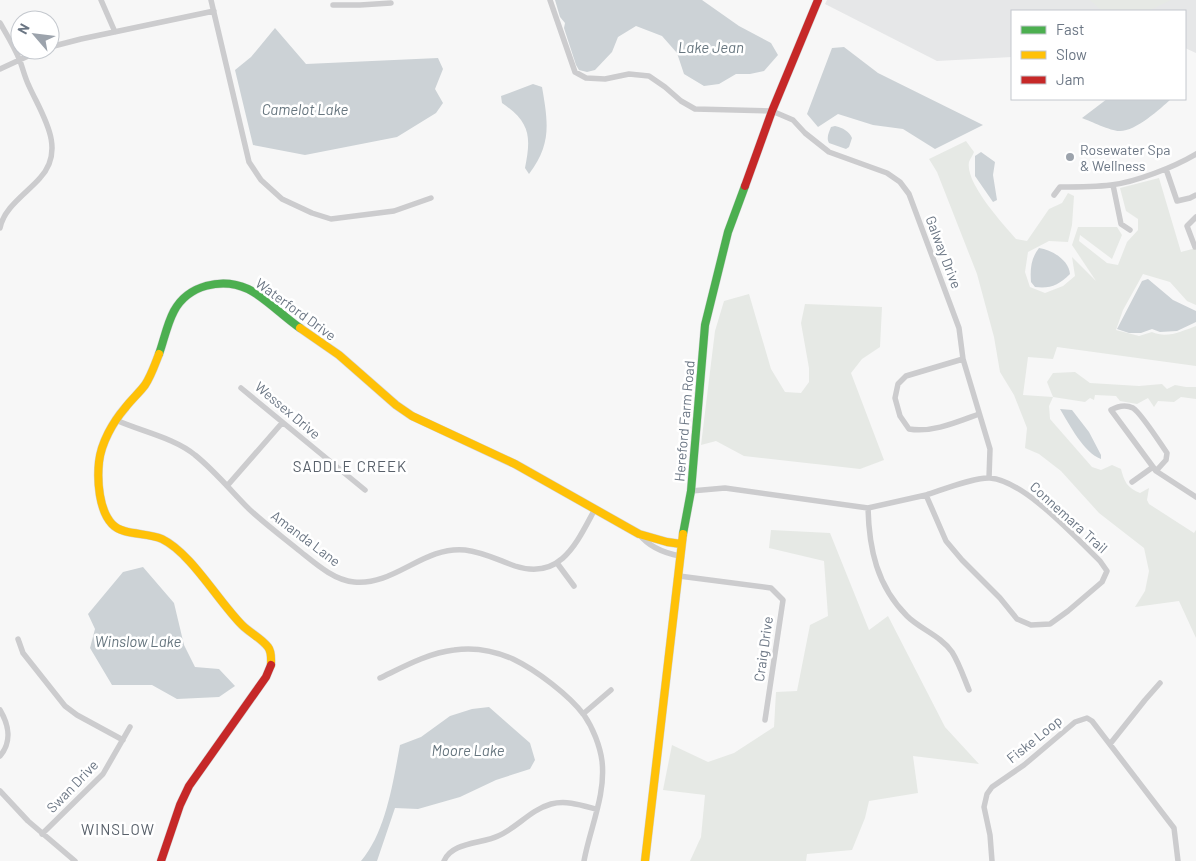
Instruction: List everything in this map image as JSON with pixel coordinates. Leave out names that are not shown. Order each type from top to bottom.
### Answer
[{"type":"street","points":[[101,0],[115,32]]},
{"type":"street","points":[[212,0],[249,162],[261,180],[282,199],[312,213],[331,219],[394,211],[431,198]]},
{"type":"street","points":[[550,0],[575,72],[586,78],[605,79],[629,74],[648,76],[695,109],[772,111]]},
{"type":"street","name":"Hereford Farm Road","points":[[645,861],[680,556],[691,491],[705,325],[728,232],[772,111],[818,0]]},
{"type":"street","points":[[333,5],[391,2]]},
{"type":"street","points":[[60,45],[214,12]]},
{"type":"street","points":[[0,23],[10,42]]},
{"type":"street","points":[[0,69],[17,60]]},
{"type":"street","points":[[0,228],[9,210],[48,167],[53,148],[51,132],[19,60]]},
{"type":"street","name":"Galway Drive","points":[[772,111],[793,120],[805,133],[829,152],[887,173],[900,182],[909,194],[959,328],[963,359],[990,449],[990,478]]},
{"type":"street","points":[[1054,195],[1060,187],[1113,185],[1176,166],[1196,154]]},
{"type":"street","points":[[1166,169],[1177,201],[1196,195]]},
{"type":"street","points":[[1113,185],[1121,224],[1130,230]]},
{"type":"street","points":[[1195,247],[1187,226],[1196,217]]},
{"type":"street","name":"Waterford Drive","points":[[161,861],[180,805],[189,786],[266,677],[271,667],[271,653],[268,647],[242,625],[174,547],[162,539],[150,535],[117,529],[105,513],[98,479],[99,460],[103,446],[116,420],[145,385],[153,370],[174,311],[182,299],[192,291],[219,283],[234,284],[249,289],[339,355],[396,405],[412,416],[515,464],[595,508],[672,554],[680,556]]},
{"type":"street","points":[[963,359],[906,376],[898,384],[895,398],[900,416],[908,429],[922,431],[952,424],[980,414]]},
{"type":"street","name":"Wessex Drive","points":[[241,388],[364,490]]},
{"type":"street","points":[[1132,482],[1154,469],[1166,460],[1167,452],[1134,409],[1118,406],[1111,410],[1154,469],[1196,497]]},
{"type":"street","name":"Amanda Lane","points":[[116,420],[180,445],[194,454],[250,509],[314,562],[341,579],[353,582],[379,580],[426,557],[447,550],[476,552],[530,569],[550,566],[557,562]]},
{"type":"street","points":[[227,486],[282,423]]},
{"type":"street","points":[[691,491],[725,488],[868,508],[990,478]]},
{"type":"street","name":"Connemara Trail","points":[[926,495],[946,541],[1017,618],[1031,625],[1050,624],[1102,582],[1107,571],[1100,561],[1030,497],[1008,483],[990,478]]},
{"type":"street","points":[[574,586],[557,562],[572,548],[595,508]]},
{"type":"street","points":[[868,508],[869,537],[879,575],[891,597],[907,617],[951,651],[969,690]]},
{"type":"street","name":"Waterford Drive","points":[[654,542],[682,544]]},
{"type":"street","name":"Craig Drive","points":[[679,576],[771,588],[782,600],[765,720]]},
{"type":"street","points":[[18,639],[23,653],[65,706],[77,715],[123,740]]},
{"type":"street","points":[[380,678],[438,652],[485,650],[513,659],[558,690],[583,714],[591,728],[602,759],[603,776],[601,791],[584,861]]},
{"type":"street","points":[[1110,744],[1160,683]]},
{"type":"street","points":[[583,714],[611,690]]},
{"type":"street","points":[[0,710],[6,719],[9,731],[8,743],[0,756]]},
{"type":"street","name":"Fiske Loop","points":[[992,861],[990,835],[984,806],[987,794],[992,787],[1024,765],[1080,719],[1087,718],[1092,721],[1174,828],[1178,861]]},
{"type":"street","name":"Swan Drive","points":[[42,834],[104,774],[130,726]]},
{"type":"street","points":[[0,791],[28,821],[75,861]]},
{"type":"street","points":[[444,861],[446,856],[462,846],[499,836],[526,817],[551,804],[575,803],[596,809]]},
{"type":"shaded area","points":[[827,0],[1196,0],[1196,53],[1186,48],[1186,10],[1011,10],[1011,57],[937,61],[825,4]]},
{"type":"shaded area","points":[[1090,0],[1171,0],[1150,10],[1101,10]]},
{"type":"shaded area","points":[[966,141],[974,152],[969,162],[969,171],[973,181],[986,203],[1016,239],[1027,241],[1049,209],[1062,203],[1068,193],[1074,196],[1072,225],[1068,242],[1049,241],[1028,252],[1025,272],[1030,287],[1045,293],[1063,286],[1075,276],[1072,257],[1096,281],[1072,245],[1078,227],[1117,227],[1122,235],[1112,259],[1080,235],[1079,241],[1107,263],[1118,265],[1127,242],[1138,230],[1138,219],[1126,211],[1120,188],[1159,178],[1181,252],[1196,248],[1196,305],[1187,301],[1170,282],[1143,274],[1123,310],[1116,330],[1139,336],[1152,332],[1163,335],[1180,332],[1196,326],[1196,366],[1057,347],[1053,359],[1028,357],[1023,395],[1053,397],[1049,406],[1050,419],[1092,467],[1101,470],[1112,465],[1121,469],[1125,481],[1132,489],[1140,493],[1149,488],[1147,500],[1149,504],[1194,533],[1196,530],[1196,638],[1179,601],[1135,607],[1145,591],[1149,571],[1144,548],[1099,513],[1061,471],[1039,454],[1025,448],[1027,428],[1014,395],[1000,372],[994,337],[977,274],[937,172],[929,159]]},
{"type":"shaded area","points":[[749,294],[771,369],[785,392],[801,393],[809,382],[809,368],[801,323],[805,304],[882,307],[880,347],[862,359],[851,373],[884,460],[860,469],[744,456],[716,441],[701,445],[715,331],[724,301]]},
{"type":"shaded area","points":[[1075,372],[1090,383],[1139,386],[1162,384],[1167,389],[1175,385],[1196,387],[1196,399],[1181,397],[1174,402],[1158,401],[1154,407],[1148,398],[1137,404],[1120,401],[1116,396],[1095,395],[1094,400],[1090,398],[1085,402],[1053,397],[1047,382],[1053,373]]},
{"type":"shaded area","points":[[771,530],[830,533],[869,630],[888,616],[945,727],[979,764],[913,756],[918,793],[869,801],[865,818],[852,850],[807,854],[806,861],[690,861],[701,837],[705,795],[663,790],[672,745],[708,762],[734,753],[774,727],[776,692],[797,691],[810,625],[828,616],[824,561],[769,548]]},
{"type":"water","name":"Lake Jean","points":[[555,0],[702,0],[739,26],[771,43],[778,55],[764,71],[736,74],[719,84],[704,86],[684,74],[677,53],[662,36],[636,26],[618,37],[612,52],[595,70],[587,72],[579,70],[576,65],[564,28],[565,23],[560,17]]},
{"type":"water","name":"Camelot Lake","points":[[275,28],[306,64],[438,58],[443,69],[435,89],[443,103],[436,113],[397,137],[305,155],[253,145],[235,70],[251,57]]},
{"type":"water","points":[[844,47],[878,73],[983,125],[935,149],[903,129],[873,125],[838,114],[818,127],[807,114],[832,48]]},
{"type":"water","points":[[533,84],[542,87],[547,122],[542,153],[529,174],[525,168],[528,148],[527,131],[519,117],[502,103],[501,96]]},
{"type":"water","points":[[1106,100],[1170,100],[1140,124],[1125,130],[1115,131],[1082,118]]},
{"type":"water","points":[[835,126],[845,130],[852,138],[849,147],[846,149],[829,143],[831,127]]},
{"type":"water","points":[[981,152],[995,162],[993,175],[997,200],[993,202],[975,176],[975,156]]},
{"type":"water","points":[[1039,248],[1059,256],[1067,264],[1070,274],[1054,285],[1035,287],[1031,282],[1031,268],[1034,256]]},
{"type":"water","points":[[1148,279],[1173,300],[1196,311],[1196,322],[1177,331],[1160,332],[1152,329],[1141,333],[1129,333],[1117,329],[1142,281]]},
{"type":"water","points":[[1060,409],[1072,410],[1089,432],[1101,455],[1101,459],[1089,451],[1083,444],[1072,430]]},
{"type":"water","name":"Winslow Lake","points":[[143,567],[174,603],[184,645],[195,667],[219,669],[235,686],[219,697],[177,699],[152,685],[112,685],[90,648],[95,629],[88,614],[123,572]]},
{"type":"water","name":"Moore Lake","points":[[489,707],[530,743],[535,760],[530,769],[496,780],[460,797],[418,809],[395,808],[377,861],[361,861],[377,836],[387,806],[400,745],[421,737],[450,716],[472,709]]},
{"type":"traffic: fast","points":[[683,534],[691,491],[705,325],[728,232],[745,186]]},
{"type":"traffic: fast","points":[[159,354],[169,321],[180,302],[197,289],[217,284],[238,285],[248,289],[260,296],[300,328]]},
{"type":"traffic: slow","points":[[300,328],[339,355],[396,405],[412,416],[515,464],[639,534],[681,544]]},
{"type":"traffic: slow","points":[[159,354],[143,388],[116,420],[102,448],[98,478],[104,511],[112,524],[117,528],[162,539],[183,555],[242,625],[268,647],[271,653],[271,665]]},
{"type":"traffic: slow","points":[[645,861],[683,534]]},
{"type":"traffic: jam","points":[[745,186],[772,111],[818,0]]},
{"type":"traffic: jam","points":[[161,861],[180,805],[189,786],[266,677],[271,665]]},
{"type":"place","name":"Rosewater Spa & Wellness","points":[[1070,157]]},
{"type":"district","name":"SADDLE CREEK","points":[[350,466]]},
{"type":"district","name":"WINSLOW","points":[[118,829]]}]
